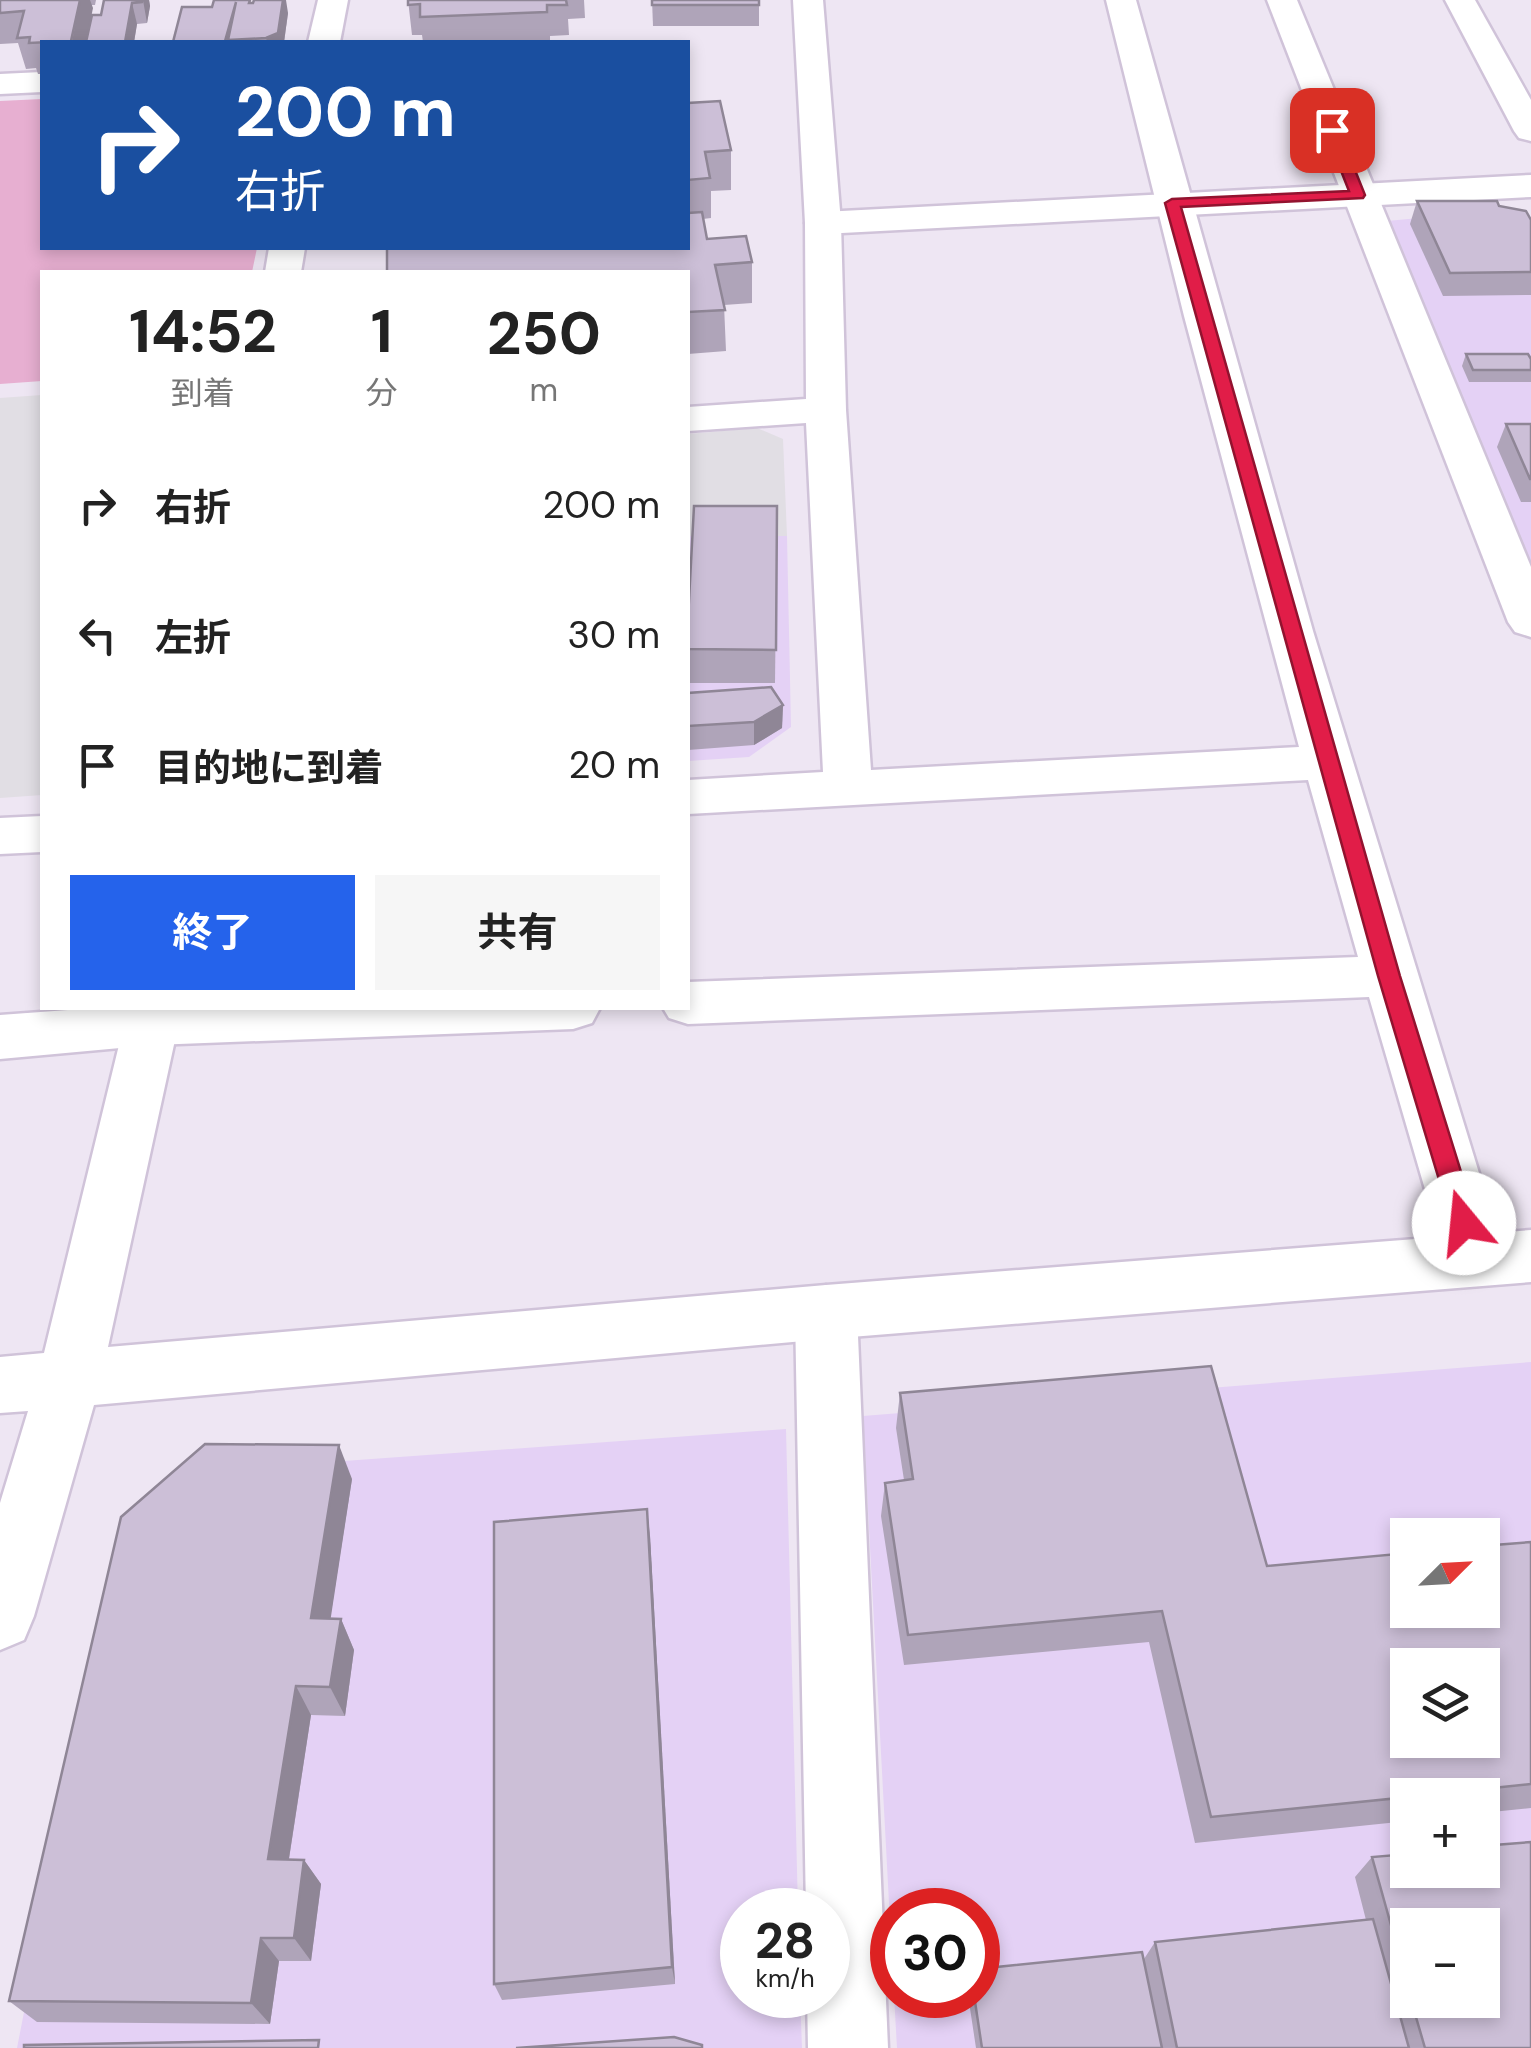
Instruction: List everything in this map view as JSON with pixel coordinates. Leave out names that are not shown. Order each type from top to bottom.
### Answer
[{"type":"street","points":[[324,40],[333,0]]},
{"type":"street","points":[[808,0],[848,787]]},
{"type":"street","points":[[0,1384],[1503,1257],[1389,976],[1172,203],[1120,0]]},
{"type":"street","points":[[1282,0],[1531,622]]},
{"type":"street","points":[[1460,0],[1531,131]]},
{"type":"street","points":[[0,84],[40,82]]},
{"type":"street","points":[[822,222],[1531,186]]},
{"type":"street","points":[[690,419],[826,410]]},
{"type":"street","points":[[690,796],[1330,762]]},
{"type":"street","points":[[0,836],[40,834]]},
{"type":"street","points":[[690,1003],[1389,976]]},
{"type":"street","points":[[0,1037],[154,1016],[469,1010]]},
{"type":"street","points":[[0,1616],[69,1380],[154,1016]]},
{"type":"street","points":[[826,1312],[848,2048]]},
{"type":"shaded area","points":[[40,99],[40,250],[257,250],[252,270],[40,270],[40,381],[0,384],[0,101]]},
{"type":"shaded area","points":[[1494,211],[1531,234],[1531,568],[1387,221]]},
{"type":"shaded area","points":[[40,395],[40,795],[0,798],[0,398]]},
{"type":"shaded area","points":[[757,428],[783,439],[787,536],[690,536],[690,434]]},
{"type":"shaded area","points":[[690,536],[787,536],[791,727],[749,757],[690,761]]},
{"type":"shaded area","points":[[1531,1362],[1531,2048],[897,2048],[895,2018],[1000,2018],[1000,1888],[888,1888],[863,1416]]},
{"type":"shaded area","points":[[786,1429],[797,1888],[720,1888],[720,2018],[801,2018],[802,2048],[17,2048],[116,1544],[207,1471]]},
{"type":"building","points":[[0,0],[80,0],[71,40],[29,43],[30,37],[17,38],[24,11],[0,13]]},
{"type":"building","points":[[104,0],[143,0],[132,3],[125,40],[86,40],[92,15],[101,15]]},
{"type":"building","points":[[214,0],[283,0],[278,33],[266,38],[228,40],[236,2],[225,40],[174,40],[182,7],[212,7]]},
{"type":"building","points":[[408,0],[566,0],[567,5],[547,5],[547,12],[420,17],[420,4],[408,5]]},
{"type":"building","points":[[652,0],[759,0],[759,5],[652,5]]},
{"type":"building","points":[[720,101],[731,150],[705,152],[710,178],[690,180],[690,103]]},
{"type":"building","points":[[1417,201],[1497,201],[1499,206],[1526,211],[1531,220],[1531,272],[1450,273]]},
{"type":"building","points":[[702,212],[707,239],[746,236],[752,262],[715,265],[725,310],[690,312],[690,270],[387,270],[387,250],[690,250],[690,213]]},
{"type":"building","points":[[1466,354],[1528,354],[1531,370],[1473,370]]},
{"type":"building","points":[[1506,424],[1531,424],[1531,479],[1530,479]]},
{"type":"building","points":[[694,506],[777,506],[776,650],[690,649]]},
{"type":"building","points":[[771,687],[783,705],[754,722],[690,726],[690,693]]},
{"type":"building","points":[[1211,1366],[1267,1566],[1390,1555],[1390,1628],[1500,1628],[1500,1545],[1531,1542],[1531,1784],[1500,1787],[1500,1778],[1390,1778],[1390,1799],[1211,1817],[1162,1611],[908,1635],[885,1483],[913,1479],[900,1393]]},
{"type":"building","points":[[205,1444],[339,1445],[311,1618],[341,1619],[330,1687],[296,1686],[268,1859],[304,1860],[294,1938],[261,1938],[251,2003],[9,2001],[121,1517]]},
{"type":"building","points":[[647,1509],[672,1967],[494,1984],[494,1522]]},
{"type":"building","points":[[1531,1842],[1531,2048],[1425,2048],[1416,2018],[1500,2018],[1500,1908],[1390,1908],[1390,1922],[1372,1857],[1390,1856],[1390,1888],[1500,1888],[1500,1845]]},
{"type":"building","points":[[1373,1919],[1390,1980],[1390,2018],[1401,2018],[1409,2048],[1177,2048],[1155,1942]]},
{"type":"building","points":[[1142,1952],[1162,2048],[982,2048],[977,2018],[1000,2018],[1000,1967]]},
{"type":"building","points":[[674,2037],[702,2048],[516,2048]]},
{"type":"building","points":[[319,2040],[318,2048],[24,2048],[24,2045]]},
{"type":"route","points":[[1332,130],[1358,195],[1172,203],[1389,976],[1464,1223]]}]
